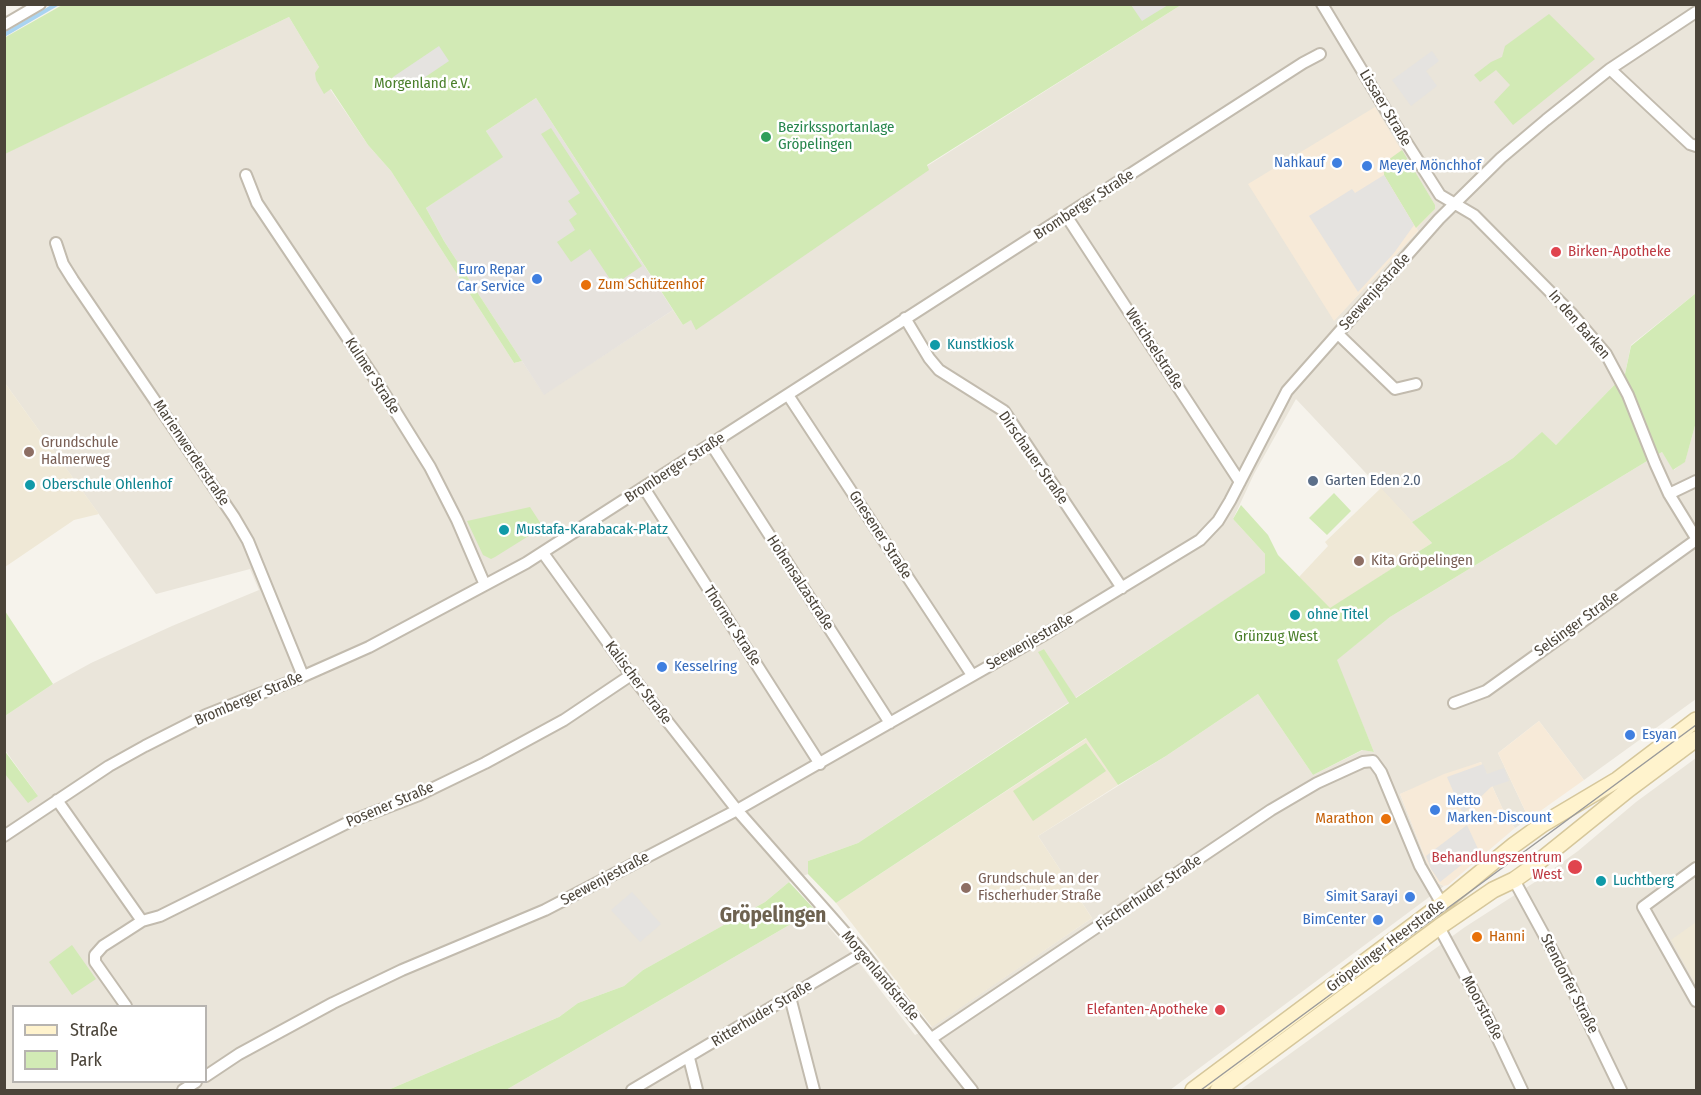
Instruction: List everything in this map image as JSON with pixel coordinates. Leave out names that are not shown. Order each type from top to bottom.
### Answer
[{"type":"main road","name":"Gröpelinger Heerstraße","points":[[1193,1090],[1442,904],[1514,845],[1543,824],[1617,780],[1696,720]]},
{"type":"main road","name":"Gröpelinger Heerstraße","points":[[1218,1090],[1438,927],[1493,890],[1514,880],[1696,739]]},
{"type":"street","points":[[4,24],[40,4]]},
{"type":"street","name":"Lissaer Straße","points":[[1322,4],[1440,195],[1456,204]]},
{"type":"street","name":"Seewenjestraße","points":[[207,1075],[239,1054],[333,1003],[402,970],[545,910],[737,810],[1122,588],[1200,540],[1218,521],[1287,391],[1439,219],[1501,158],[1610,69],[1696,12]]},
{"type":"street","name":"Bromberger Straße","points":[[4,836],[109,766],[203,717],[369,647],[543,553],[905,318],[1320,54]]},
{"type":"street","points":[[1610,69],[1690,144],[1696,146]]},
{"type":"street","name":"Kulmer Straße","points":[[246,175],[257,203],[430,467],[457,520],[485,585]]},
{"type":"street","name":"In den Barken","points":[[1456,204],[1482,223],[1572,314],[1606,354],[1628,395],[1654,463],[1669,494],[1696,539]]},
{"type":"street","name":"Weichselstraße","points":[[1067,217],[1240,482]]},
{"type":"street","name":"Marienwerderstraße","points":[[56,243],[63,264],[73,280],[248,541],[303,676]]},
{"type":"street","name":"Dirschauer Straße","points":[[905,318],[929,358],[939,370],[1004,411],[1122,588]]},
{"type":"street","points":[[1338,334],[1395,389],[1416,384]]},
{"type":"street","name":"Gnesener Straße","points":[[788,395],[972,675]]},
{"type":"street","name":"Hohensalzastraße","points":[[711,444],[890,723]]},
{"type":"street","points":[[1669,494],[1696,481]]},
{"type":"street","name":"Thorner Straße","points":[[644,488],[820,764]]},
{"type":"street","name":"Selsinger Straße","points":[[1455,703],[1486,691],[1696,539]]},
{"type":"street","name":"Kalischer Straße","points":[[543,553],[631,675],[737,810]]},
{"type":"street","name":"Posener Straße","points":[[125,1005],[95,962],[95,955],[103,946],[142,921],[160,916],[351,821],[419,795],[485,763],[564,720],[631,675]]},
{"type":"street","name":"Fischerhuder Straße","points":[[932,1038],[1271,810],[1353,765],[1373,761],[1381,772],[1420,866],[1442,904]]},
{"type":"street","points":[[57,800],[142,921]]},
{"type":"street","name":"Morgenlandstraße","points":[[737,810],[863,953],[972,1090]]},
{"type":"street","points":[[1696,868],[1643,908],[1696,1001]]},
{"type":"street","name":"Stendorfer Straße","points":[[1514,880],[1562,968],[1621,1090]]},
{"type":"street","name":"Moorstraße","points":[[1438,927],[1488,1018],[1522,1090]]},
{"type":"street","name":"Ritterhuder Straße","points":[[632,1090],[863,953]]},
{"type":"street","points":[[790,997],[814,1090]]},
{"type":"street","points":[[689,1058],[697,1090]]},
{"type":"shaded area","points":[[1131,5],[1168,5],[1142,21]]},
{"type":"shaded area","points":[[1181,5],[1696,5],[1696,293],[1631,345],[1625,374],[1556,445],[1542,433],[1513,458],[1412,522],[1296,399],[1254,474],[1233,519],[1265,554],[1266,573],[1075,698],[1044,649],[1039,652],[1069,702],[858,843],[808,861],[808,874],[789,882],[765,902],[643,970],[624,986],[578,1003],[559,1017],[388,1090],[5,1090],[5,774],[38,796],[5,750],[5,716],[53,684],[91,663],[259,590],[250,569],[156,594],[5,383],[4,154],[289,17],[319,67],[317,76],[325,93],[330,89],[368,145],[391,171],[514,363],[522,361],[544,394],[673,310],[683,325],[771,265]],"holes":[[[1375,108],[1435,209],[1416,228],[1418,231],[1334,320]]]},
{"type":"shaded area","points":[[439,46],[449,61],[400,94],[393,77]]},
{"type":"shaded area","points":[[1432,51],[1439,61],[1426,71],[1437,86],[1411,106],[1392,80]]},
{"type":"shaded area","points":[[536,98],[673,310],[544,395],[444,241],[426,208],[502,157],[486,131]]},
{"type":"shaded area","points":[[1375,107],[1435,205],[1435,209],[1417,228],[1418,231],[1334,321],[1248,184]]},
{"type":"shaded area","points":[[1384,175],[1414,225],[1394,253],[1358,292],[1309,216],[1352,189],[1355,193]]},
{"type":"shaded area","name":"Grundschule Halmerweg","points":[[5,383],[99,514],[74,520],[5,567]]},
{"type":"shaded area","points":[[1696,422],[1696,699],[1584,780],[1539,721],[1498,753],[1529,819],[1515,828],[1506,816],[1481,762],[1400,794],[1437,883],[1444,886],[1170,1090],[506,1090],[815,910],[915,1035],[931,1027],[1092,918],[1038,836],[1166,756],[1258,694],[1313,775],[1363,750],[1374,752],[1336,660],[1390,617],[1662,452],[1674,470],[1685,461]]},
{"type":"shaded area","name":"Kita Gröpelingen","points":[[1381,488],[1432,543],[1330,609],[1299,577],[1328,546],[1325,542]]},
{"type":"shaded area","points":[[1539,721],[1584,780],[1529,819],[1498,753]]},
{"type":"shaded area","name":"Grundschule an der Fischerhuder Straße","points":[[1087,738],[1118,785],[1038,836],[1092,918],[932,1027],[836,903]]},
{"type":"shaded area","points":[[1696,758],[1696,1090],[1240,1090],[1465,927],[1578,851],[1636,802]]},
{"type":"shaded area","points":[[1481,762],[1506,816],[1515,828],[1444,886],[1438,883],[1426,860],[1400,794],[1444,774]]},
{"type":"shaded area","points":[[1483,764],[1487,774],[1504,768],[1509,781],[1491,787],[1463,814],[1447,777]]},
{"type":"shaded area","points":[[1467,825],[1479,851],[1440,882],[1426,856]]},
{"type":"shaded area","points":[[632,892],[661,924],[640,942],[611,910]]},
{"type":"shaded area","points":[[1696,922],[1696,985],[1671,940]]},
{"type":"green space","name":"Bezirkssportanlage Gröpelingen","points":[[64,4],[1181,5],[927,165],[929,170],[696,330],[691,320],[683,325],[536,98],[486,131],[503,157],[426,208],[444,241],[522,361],[514,363],[391,171],[368,145],[331,89],[324,94],[316,80],[315,73],[319,67],[289,17],[5,154],[4,38]]},
{"type":"green space","points":[[1549,14],[1595,59],[1513,125],[1494,102],[1510,85],[1496,70],[1480,82],[1474,75],[1502,57],[1505,46]]},
{"type":"green space","points":[[551,128],[642,266],[614,285],[590,249],[571,262],[557,242],[575,230],[569,220],[577,214],[568,201],[580,193],[541,134]]},
{"type":"green space","points":[[1402,150],[1435,205],[1435,209],[1416,228],[1384,175],[1384,170],[1391,165],[1388,160]]},
{"type":"green space","name":"Grünzug West","points":[[1696,293],[1696,422],[1685,462],[1673,470],[1662,452],[1390,617],[1337,660],[1374,752],[1362,750],[1313,775],[1258,694],[1166,756],[1118,785],[1086,738],[836,903],[808,874],[808,861],[858,843],[1069,703],[1038,652],[1044,649],[1076,698],[1265,573],[1265,554],[1233,519],[1241,505],[1268,535],[1278,555],[1330,608],[1432,543],[1412,522],[1513,458],[1542,432],[1556,445],[1625,374],[1631,346]]},
{"type":"green space","points":[[1334,493],[1351,511],[1327,535],[1309,518]]},
{"type":"green space","points":[[530,507],[543,527],[491,559],[483,555],[467,521]]},
{"type":"green space","points":[[5,611],[53,684],[4,716]]},
{"type":"green space","points":[[1086,743],[1106,771],[1033,821],[1013,791]]},
{"type":"green space","points":[[4,750],[38,796],[28,803],[5,774]]},
{"type":"green space","points":[[789,882],[815,910],[506,1090],[388,1090],[559,1017],[578,1003],[624,986],[643,970],[765,902]]},
{"type":"green space","points":[[72,945],[96,979],[72,995],[49,962]]},
{"type":"waterway","points":[[4,35],[57,4]]},
{"type":"tram line","points":[[1201,1090],[1696,725]]},
{"type":"place","name":"Bezirkssportanlage Gröpelingen","points":[[766,137]]},
{"type":"place","name":"Nahkauf","points":[[1337,163]]},
{"type":"place","name":"Meyer Mönchhof","points":[[1367,166]]},
{"type":"place","name":"Birken-Apotheke","points":[[1556,252]]},
{"type":"place","name":"Euro Repar Car Service","points":[[537,279]]},
{"type":"place","name":"Zum Schützenhof","points":[[586,285]]},
{"type":"place","name":"Kunstkiosk","points":[[935,345]]},
{"type":"place","name":"Grundschule Halmerweg","points":[[29,452]]},
{"type":"place","name":"Garten Eden 2.0","points":[[1313,481]]},
{"type":"place","name":"Oberschule Ohlenhof","points":[[30,485]]},
{"type":"place","name":"Mustafa-Karabacak-Platz","points":[[504,530]]},
{"type":"place","name":"Kita Gröpelingen","points":[[1359,561]]},
{"type":"place","name":"ohne Titel","points":[[1295,615]]},
{"type":"place","name":"Kesselring","points":[[662,667]]},
{"type":"place","name":"Esyan","points":[[1630,735]]},
{"type":"place","name":"Netto Marken-Discount","points":[[1435,810]]},
{"type":"place","name":"Marathon","points":[[1386,819]]},
{"type":"place","name":"Behandlungszentrum West","points":[[1575,867]]},
{"type":"place","name":"Luchtberg","points":[[1601,881]]},
{"type":"place","name":"Grundschule an der Fischerhuder Straße","points":[[966,888]]},
{"type":"place","name":"Simit Sarayi","points":[[1410,897]]},
{"type":"place","name":"BimCenter","points":[[1378,920]]},
{"type":"place","name":"Hanni","points":[[1477,937]]},
{"type":"place","name":"Elefanten-Apotheke","points":[[1220,1010]]},
{"type":"district","name":"Gröpelingen","points":[[773,916]]},
{"type":"park label","name":"Morgenland e.V.","points":[[422,84]]}]
